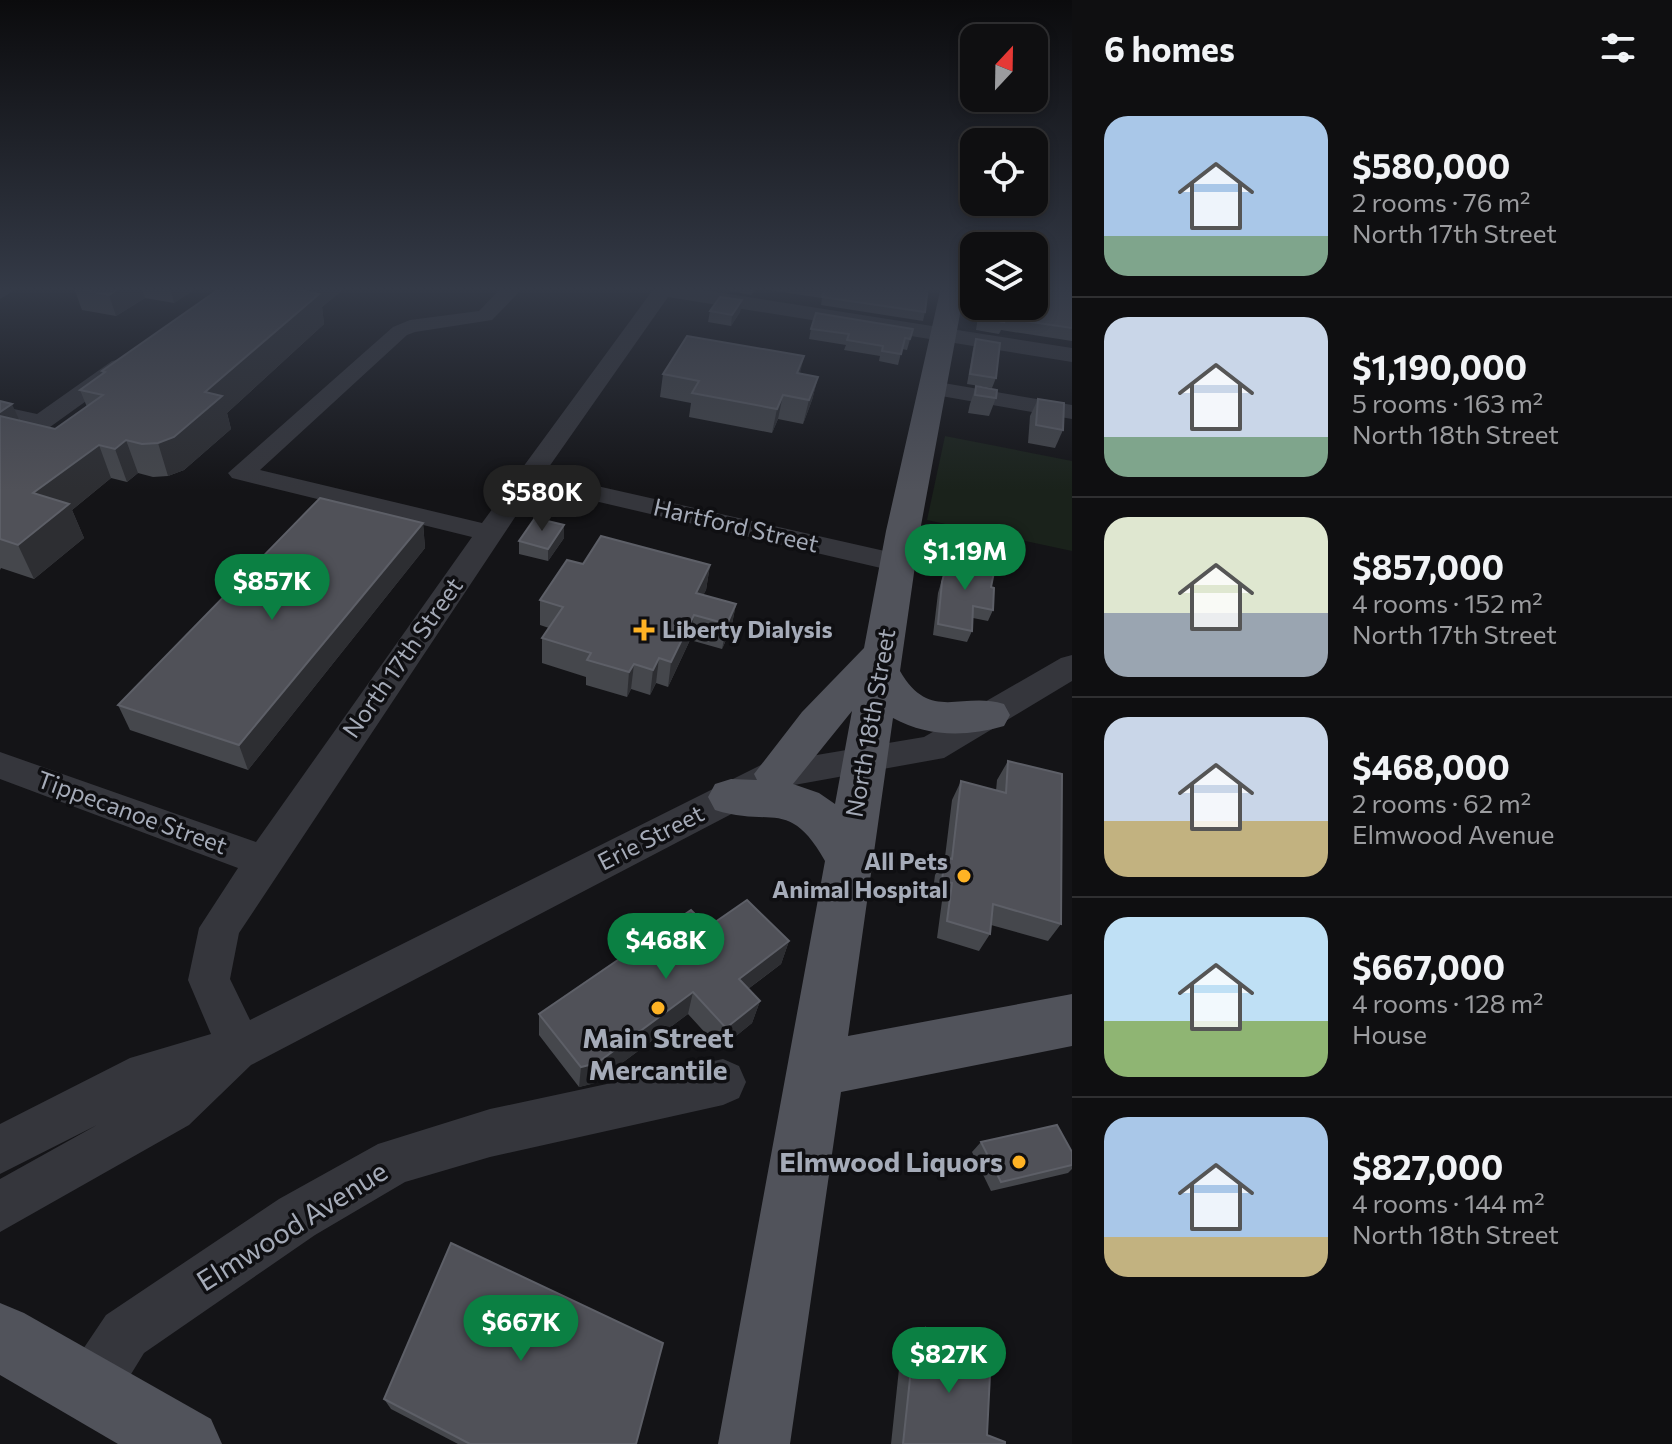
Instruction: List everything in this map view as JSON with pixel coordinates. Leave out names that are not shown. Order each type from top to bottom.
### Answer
[{"type":"main road","name":"North 18th Street","points":[[754,1444],[818,1069],[848,858],[898,563],[940,354]]},
{"type":"main road","points":[[776,774],[817,723],[882,661],[897,699],[915,711],[954,721],[989,715]]},
{"type":"main road","points":[[731,797],[780,798],[798,804],[822,818],[848,858]]},
{"type":"main road","points":[[818,1069],[1072,1020]]},
{"type":"main road","points":[[0,1337],[186,1444]]},
{"type":"street","points":[[374,354],[241,473],[489,533]]},
{"type":"street","name":"North 17th Street","points":[[240,1048],[209,980],[219,928],[489,533],[617,354]]},
{"type":"street","points":[[0,413],[41,422],[137,355]]},
{"type":"street","points":[[932,388],[1072,412]]},
{"type":"street","name":"Hartford Street","points":[[528,478],[898,563]]},
{"type":"street","name":"Erie Street","points":[[0,1150],[146,1074],[240,1048],[776,774],[932,749],[1072,666]]},
{"type":"street","name":"Tippecanoe Street","points":[[0,765],[263,861]]},
{"type":"street","name":"Erie Street","points":[[0,1207],[172,1108],[240,1048]]},
{"type":"street","name":"Elmwood Avenue","points":[[89,1390],[125,1334],[297,1217],[395,1161],[490,1133],[723,1082]]},
{"type":"shaded area","points":[[945,436],[1072,461],[1072,551],[927,520]]},
{"type":"building","points":[[126,354],[249,354],[205,392],[222,396],[174,437],[158,443],[142,444],[126,440],[115,449],[99,445],[33,493],[69,504],[18,545],[0,539],[0,416],[55,429],[103,395],[80,390],[105,372],[102,371]]},
{"type":"building","points":[[675,354],[795,354],[804,356],[797,373],[818,377],[809,400],[783,395],[777,409],[692,393],[699,381],[663,374]]},
{"type":"building","points":[[973,354],[999,354],[996,378],[970,374]]},
{"type":"building","points":[[976,386],[997,390],[996,398],[975,395]]},
{"type":"building","points":[[1038,399],[1064,403],[1063,430],[1036,425]]},
{"type":"building","points":[[0,401],[12,404],[0,412]]},
{"type":"building","points":[[320,498],[423,523],[239,745],[118,705]]},
{"type":"building","points":[[535,518],[564,525],[548,549],[519,541]]},
{"type":"building","name":"Liberty Dialysis","points":[[601,536],[710,565],[696,593],[736,604],[727,624],[694,615],[671,662],[659,658],[653,670],[634,664],[629,672],[587,660],[591,653],[542,638],[563,607],[540,600],[567,560],[583,564]]},
{"type":"building","points":[[949,556],[995,567],[991,587],[994,588],[993,610],[973,606],[972,631],[938,624],[942,582]]},
{"type":"building","points":[[1008,761],[1062,774],[1061,924],[993,904],[990,934],[947,921],[952,883],[942,880],[945,857],[952,859],[961,781],[1006,793]]},
{"type":"building","name":"Main Street Mercantile","points":[[747,900],[789,941],[739,979],[760,1001],[726,1028],[693,992],[597,1063],[581,1067],[539,1014],[691,910],[708,927]]},
{"type":"building","name":"Elmwood Liquors","points":[[1057,1125],[1072,1152],[1072,1165],[1001,1182],[981,1142]]},
{"type":"building","points":[[451,1243],[663,1343],[636,1444],[470,1444],[384,1399]]},
{"type":"building","points":[[926,1328],[991,1354],[987,1435],[1005,1444],[903,1444],[912,1360],[923,1365]]},
{"type":"place","name":"Liberty Dialysis","points":[[644,630]]},
{"type":"place","name":"All Pets Animal Hospital","points":[[964,876]]},
{"type":"place","name":"Main Street Mercantile","points":[[658,1008]]},
{"type":"place","name":"Elmwood Liquors","points":[[1019,1162]]}]
